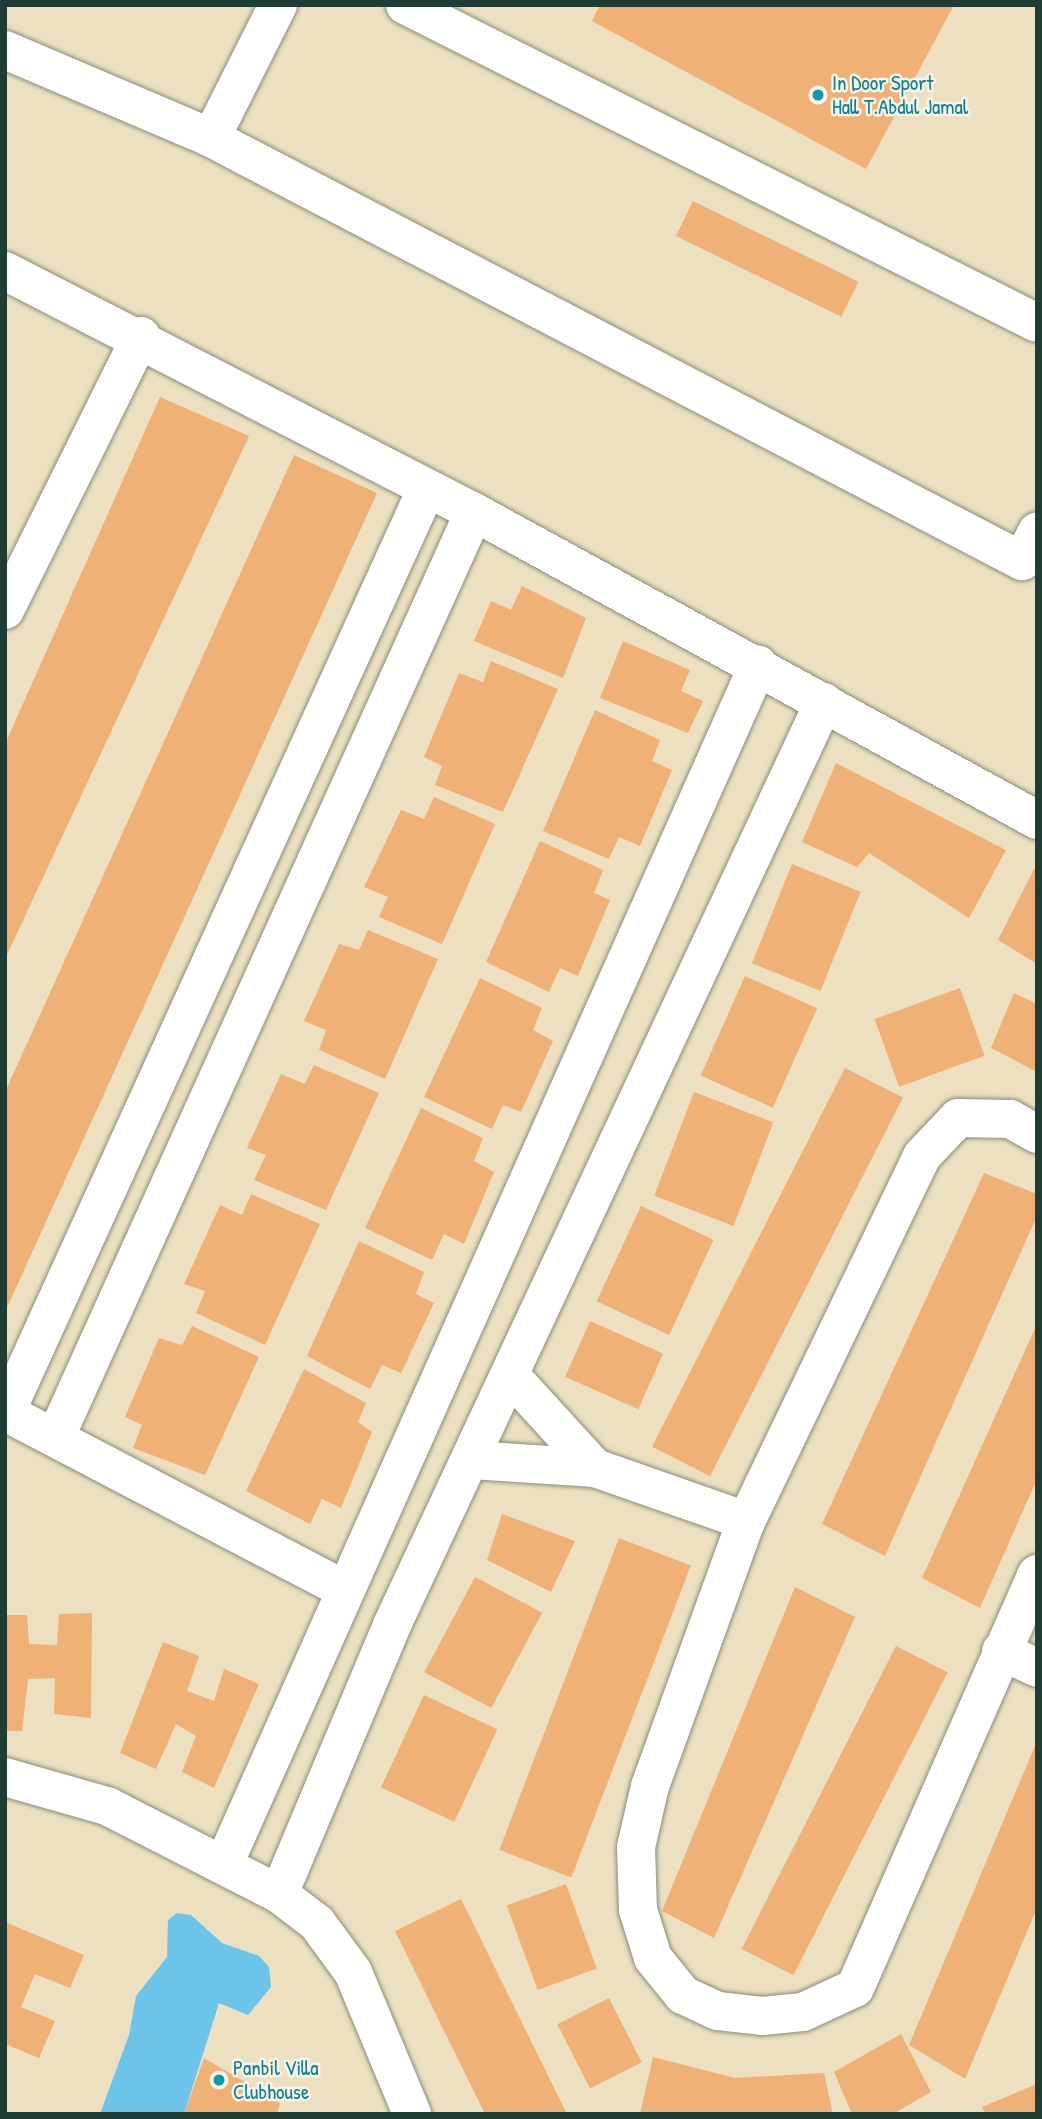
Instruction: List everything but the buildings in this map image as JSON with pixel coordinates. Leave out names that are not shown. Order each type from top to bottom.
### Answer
[{"type":"street","points":[[211,138],[278,5]]},
{"type":"street","points":[[405,5],[1037,323]]},
{"type":"street","points":[[5,50],[211,138],[1032,560]]},
{"type":"street","points":[[5,271],[141,336],[425,492],[474,512],[1037,820]]},
{"type":"street","points":[[5,610],[141,336]]},
{"type":"street","points":[[343,1589],[57,1434],[6,1412],[425,492]]},
{"type":"street","points":[[57,1434],[474,512]]},
{"type":"street","points":[[224,1864],[343,1589],[758,665]]},
{"type":"street","points":[[279,1894],[392,1625],[472,1460],[824,702]]},
{"type":"street","points":[[1037,1134],[1010,1119],[958,1118],[922,1156],[746,1521],[650,1786],[636,1846],[638,1910],[653,1958],[683,1995],[718,2011],[762,2016],[803,2012],[855,1988],[1037,1574]]},
{"type":"street","points":[[510,1375],[595,1468]]},
{"type":"street","points":[[472,1460],[595,1468],[746,1521]]},
{"type":"street","points":[[1001,1651],[1037,1668]]},
{"type":"street","points":[[5,1777],[107,1807],[279,1894],[339,1947],[412,2114]]},
{"type":"water","points":[[177,1913],[191,1915],[222,1943],[259,1956],[269,1967],[271,1987],[248,2015],[219,2003],[184,2114],[100,2114],[129,2035],[136,1996],[167,1957],[168,1920]]},
{"type":"place","name":"In Door Sport Hall T.Abdul Jamal","points":[[818,95]]},
{"type":"place","name":"Panbil Villa Clubhouse","points":[[219,2080]]}]
